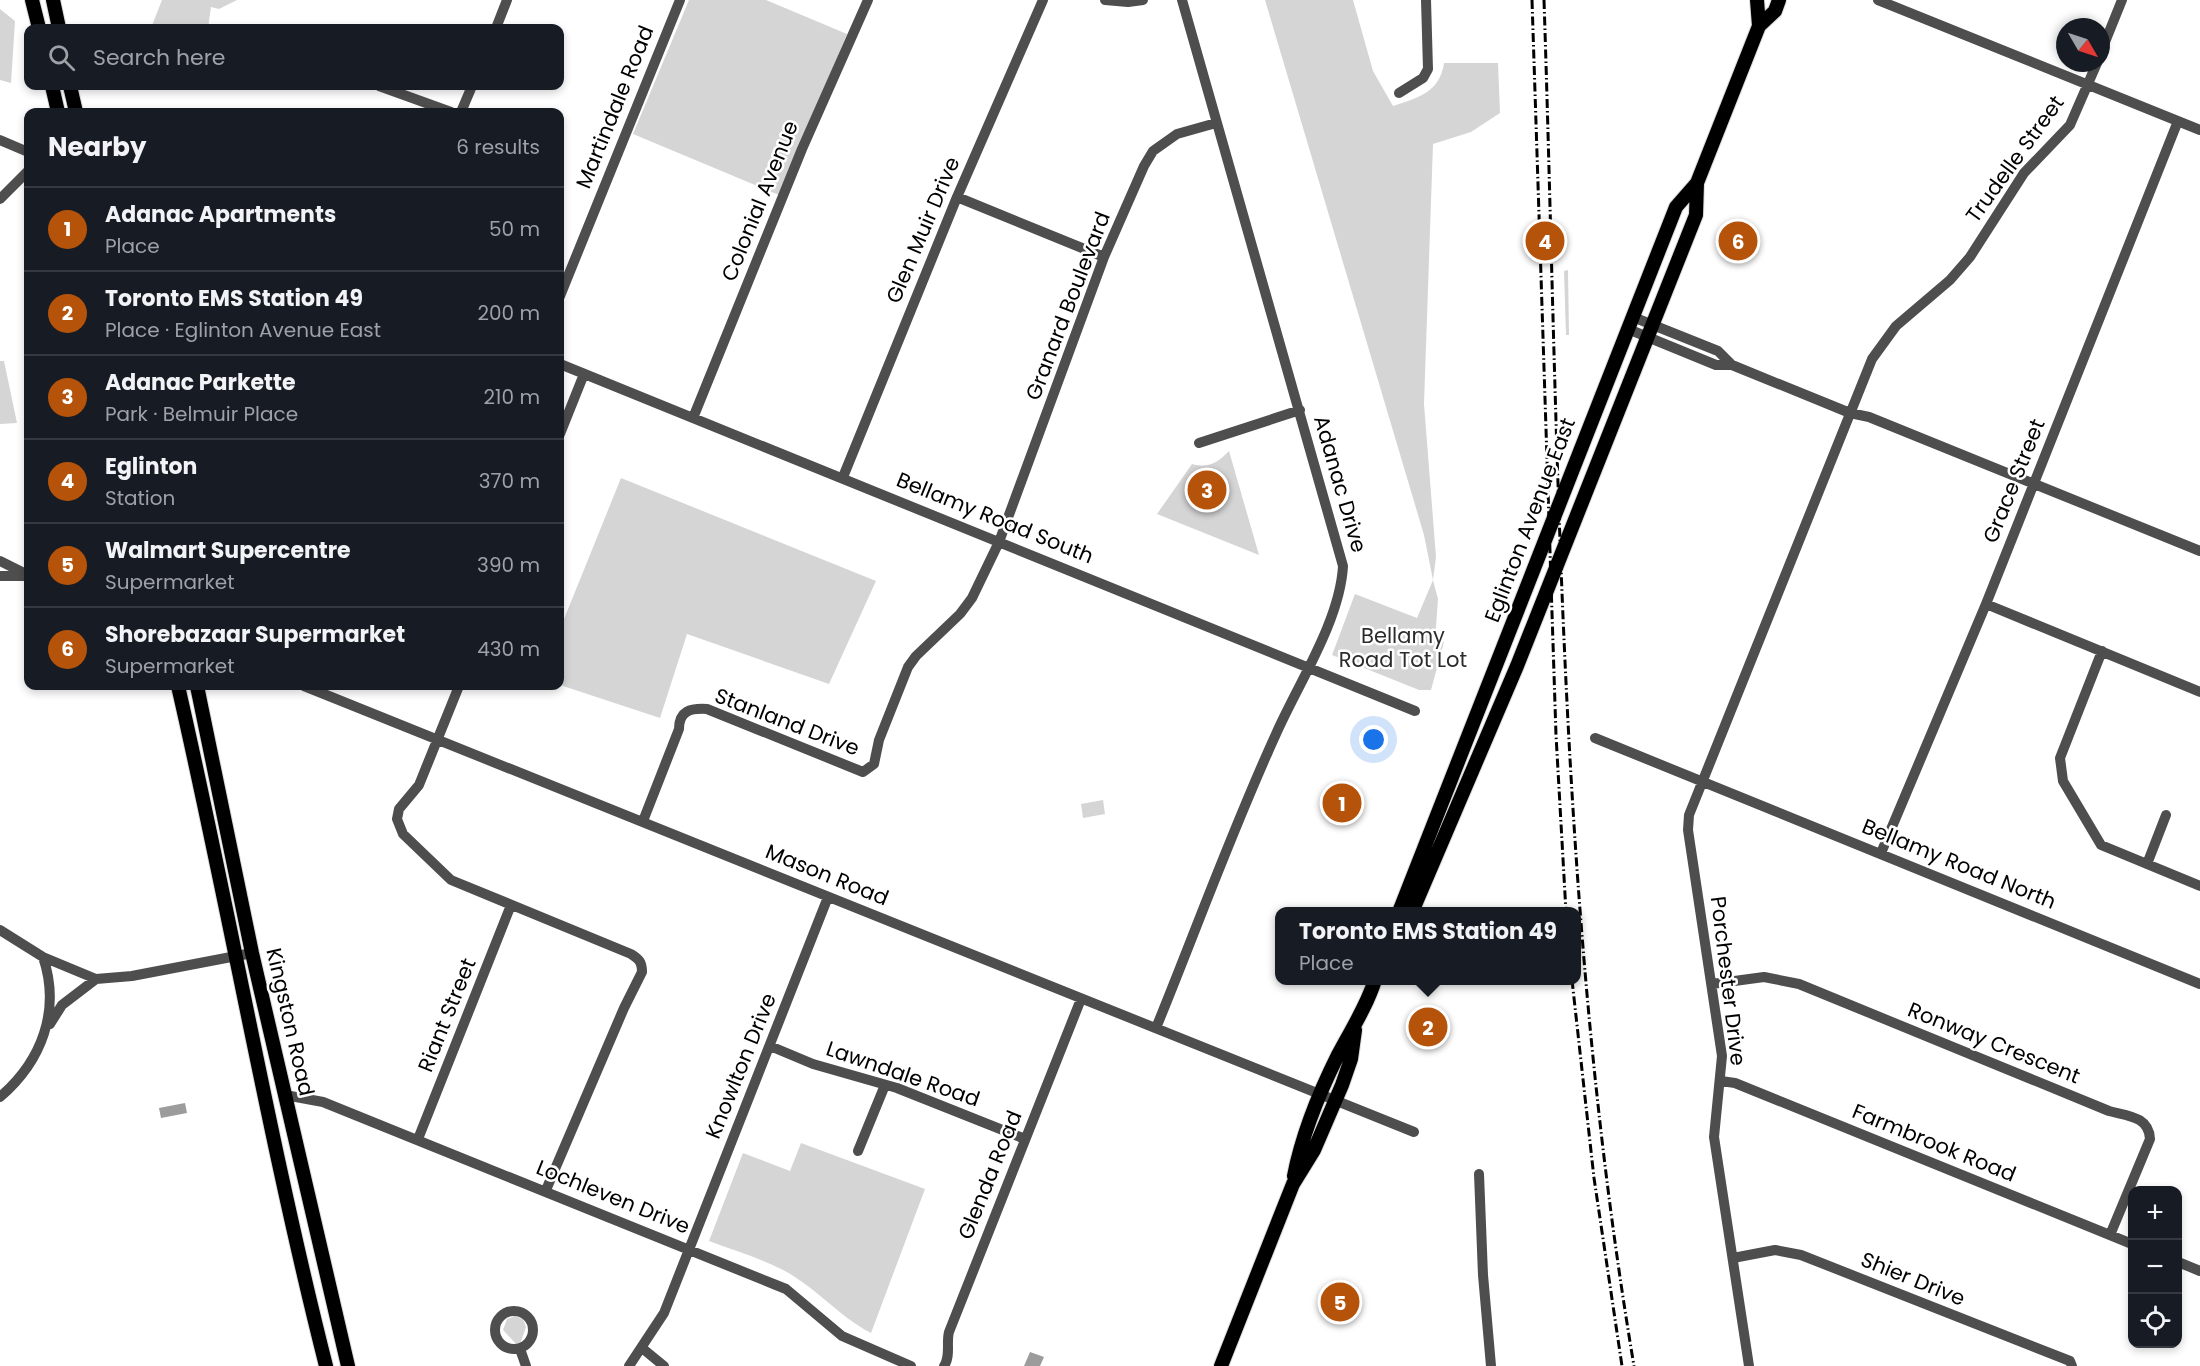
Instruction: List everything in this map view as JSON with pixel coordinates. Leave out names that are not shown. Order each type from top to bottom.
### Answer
[{"type":"main road","points":[[32,0],[38,24]]},
{"type":"main road","points":[[53,0],[58,24]]},
{"type":"main road","name":"Eglinton Avenue East","points":[[1757,0],[1759,26]]},
{"type":"main road","name":"Eglinton Avenue East","points":[[1401,907],[1676,207],[1697,183],[1759,26],[1774,11],[1779,0]]},
{"type":"main road","points":[[53,90],[57,108]]},
{"type":"main road","points":[[71,90],[75,108]]},
{"type":"main road","name":"Eglinton Avenue East","points":[[1414,907],[1517,666],[1696,215],[1697,183]]},
{"type":"main road","name":"Kingston Road","points":[[179,690],[225,903],[234,956],[326,1366]]},
{"type":"main road","name":"Kingston Road","points":[[199,690],[252,953],[348,1366]]},
{"type":"main road","points":[[225,903],[237,908],[244,907]]},
{"type":"main road","points":[[1293,1184],[1299,1149],[1339,1054],[1355,1030],[1374,985]]},
{"type":"main road","points":[[1221,1366],[1293,1184],[1314,1150],[1336,1102],[1351,1059],[1355,1030]]},
{"type":"street","points":[[498,24],[507,0]]},
{"type":"street","name":"Martindale Road","points":[[564,286],[680,0]]},
{"type":"street","name":"Colonial Avenue","points":[[693,418],[802,149],[868,0]]},
{"type":"street","name":"Glen Muir Drive","points":[[843,477],[957,197],[1043,0]]},
{"type":"street","points":[[1105,0],[1128,2],[1143,0]]},
{"type":"street","name":"Adanac Drive","points":[[1156,1028],[1276,734],[1311,667],[1338,596],[1343,566],[1182,0]]},
{"type":"street","points":[[1399,93],[1423,78],[1428,69],[1426,0]]},
{"type":"street","points":[[1878,0],[2200,130]]},
{"type":"street","points":[[2110,30],[2122,0]]},
{"type":"street","name":"Trudelle Street","points":[[1850,413],[1872,359],[1884,339],[1950,280],[1970,257],[2024,173],[2070,125],[2093,72]]},
{"type":"street","points":[[390,90],[441,108]]},
{"type":"street","points":[[463,108],[470,90]]},
{"type":"street","name":"Grace Street","points":[[1881,853],[1986,604],[2178,121]]},
{"type":"street","name":"Granard Boulevard","points":[[999,542],[1104,257],[1153,151],[1177,134],[1216,123]]},
{"type":"street","points":[[0,140],[24,150]]},
{"type":"street","points":[[0,199],[24,175]]},
{"type":"street","points":[[957,197],[1104,257]]},
{"type":"street","points":[[1631,323],[1716,365],[1732,365],[1850,413],[1869,417],[2200,551]]},
{"type":"street","name":"Bellamy Road South","points":[[564,366],[1311,667],[1414,711]]},
{"type":"street","points":[[564,424],[584,374]]},
{"type":"street","points":[[1199,443],[1300,410]]},
{"type":"street","points":[[1703,781],[1850,413]]},
{"type":"street","name":"Stanland Drive","points":[[643,820],[679,729],[679,720],[683,713],[695,708],[707,709],[851,768],[863,772],[869,769],[874,764],[879,740],[908,667],[916,656],[960,614],[972,597],[999,542]]},
{"type":"street","points":[[0,561],[24,574]]},
{"type":"street","points":[[0,576],[24,576]]},
{"type":"street","points":[[1986,604],[2200,692]]},
{"type":"street","points":[[2102,651],[2060,758],[2060,773],[2101,845],[2200,886]]},
{"type":"street","name":"Mason Road","points":[[314,690],[643,820],[828,897],[1414,1132]]},
{"type":"street","points":[[457,690],[419,785],[399,809],[397,819],[400,829],[451,879],[631,954],[640,961],[642,966],[642,972],[624,1008],[546,1190]]},
{"type":"street","name":"Bellamy Road North","points":[[1595,738],[2200,984]]},
{"type":"street","name":"Porchester Drive","points":[[1703,781],[1689,815],[1688,830],[1722,1056],[1714,1137],[1749,1366]]},
{"type":"street","points":[[2147,864],[2166,815]]},
{"type":"street","name":"Knowlton Drive","points":[[629,1366],[664,1312],[828,897]]},
{"type":"street","name":"Riant Street","points":[[418,1139],[511,905]]},
{"type":"street","points":[[0,930],[43,957],[96,979],[132,976],[252,953]]},
{"type":"street","points":[[43,957],[51,987],[47,1028]]},
{"type":"street","name":"Ronway Crescent","points":[[1712,984],[1757,977],[1778,978],[1799,984],[2109,1111],[2142,1121],[2150,1131],[2150,1139],[2110,1234]]},
{"type":"street","points":[[0,1096],[24,1073],[47,1028],[62,1005],[96,979]]},
{"type":"street","name":"Glenda Road","points":[[944,1366],[948,1357],[946,1342],[949,1332],[1081,999]]},
{"type":"street","name":"Lawndale Road","points":[[770,1046],[813,1064],[885,1085],[1025,1138]]},
{"type":"street","name":"Farmbrook Road","points":[[1721,1081],[1735,1083],[2128,1242]]},
{"type":"street","points":[[858,1151],[885,1085]]},
{"type":"street","name":"Lochleven Drive","points":[[285,1095],[323,1102],[546,1190],[786,1289],[842,1336],[911,1366]]},
{"type":"street","points":[[1479,1174],[1482,1275],[1491,1366]]},
{"type":"street","name":"Shier Drive","points":[[1733,1258],[1775,1250],[1801,1255],[2021,1344],[2063,1356],[2070,1361],[2072,1366]]},
{"type":"street","points":[[2182,1264],[2200,1271]]},
{"type":"street","points":[[642,1348],[664,1366]]},
{"type":"street","points":[[520,1349],[526,1366]]},
{"type":"green space","points":[[162,0],[237,0],[219,9],[211,7],[209,24],[153,24]]},
{"type":"green space","points":[[689,0],[766,0],[847,34],[779,195],[633,134]]},
{"type":"green space","points":[[1265,0],[1353,0],[1373,71],[1393,106],[1419,97],[1433,87],[1442,73],[1444,63],[1498,63],[1500,113],[1471,132],[1433,144],[1424,404],[1436,557],[1433,580],[1424,535]]},
{"type":"green space","points":[[0,9],[15,21],[11,83],[0,80]]},
{"type":"green space","points":[[1568,270],[1569,335],[1566,335],[1564,271]]},
{"type":"green space","points":[[0,361],[4,361],[17,423],[0,424]]},
{"type":"green space","points":[[1229,451],[1259,555],[1157,514],[1192,464],[1208,465]]},
{"type":"green space","points":[[621,478],[876,581],[829,684],[687,634],[660,718],[564,686],[564,619]]},
{"type":"green space","name":"Bellamy Road Tot Lot","points":[[1433,580],[1438,599],[1435,641],[1444,642],[1431,690],[1419,690],[1332,655],[1355,594],[1417,618]]},
{"type":"green space","points":[[1103,800],[1105,814],[1083,818],[1081,804]]},
{"type":"green space","points":[[801,1143],[925,1189],[871,1333],[783,1270],[709,1241],[743,1153],[790,1171]]},
{"type":"green space","points":[[515,1316],[523,1319],[526,1327],[520,1344],[517,1345],[503,1330],[507,1319]]},
{"type":"shaded area","points":[[185,1103],[187,1113],[161,1118],[159,1108]]},
{"type":"shaded area","points":[[1030,1352],[1044,1357],[1040,1366],[1024,1366]]},
{"type":"railway","points":[[1532,0],[1556,735],[1566,907]]},
{"type":"railway","points":[[1544,0],[1559,514],[1566,685],[1580,907]]},
{"type":"railway","points":[[1581,917],[1590,1026],[1609,1197],[1634,1366]]},
{"type":"railway","points":[[1573,985],[1594,1178],[1622,1366]]},
{"type":"place","name":"Eglinton","points":[[1545,241]]},
{"type":"place","name":"Shorebazaar Supermarket","points":[[1738,241]]},
{"type":"place","name":"Adanac Parkette","points":[[1207,490]]},
{"type":"place","name":"Adanac Apartments","points":[[1342,803]]},
{"type":"place","name":"Toronto EMS Station 49","points":[[1428,1027]]},
{"type":"place","name":"Walmart Supercentre","points":[[1340,1302]]}]
